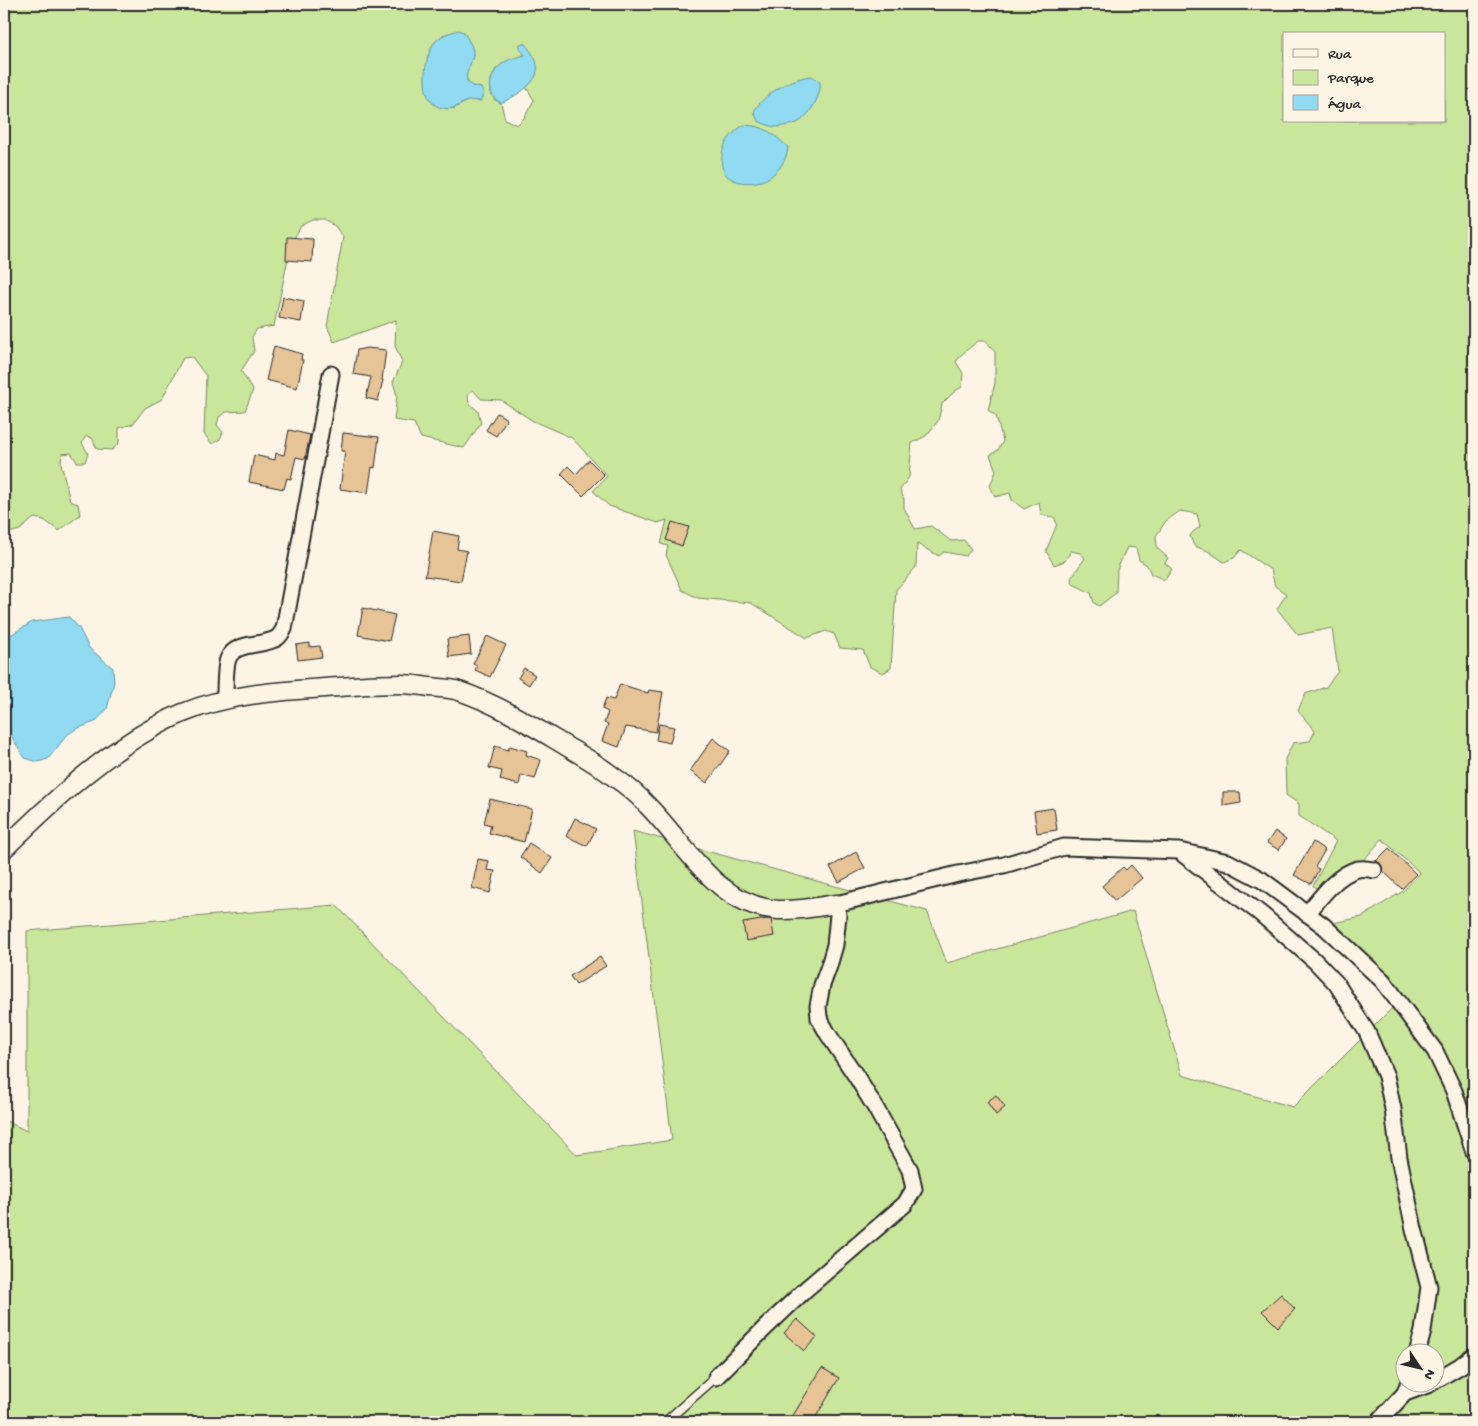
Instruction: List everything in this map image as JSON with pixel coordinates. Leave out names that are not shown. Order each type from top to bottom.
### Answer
[{"type":"street","points":[[225,699],[227,660],[232,653],[241,648],[273,640],[279,637],[284,629],[331,374]]},
{"type":"street","points":[[4,849],[83,776],[132,741],[182,714],[225,699],[272,692],[404,684],[456,690],[519,718],[613,776],[647,804],[690,856],[724,890],[746,903],[777,910],[795,910],[836,904],[949,876],[1004,865],[1064,846],[1180,851],[1228,862],[1262,880],[1324,926],[1383,981],[1435,1051],[1454,1091],[1474,1152]]},
{"type":"street","points":[[1180,851],[1315,960],[1336,983],[1367,1032],[1386,1076],[1393,1109],[1399,1158],[1414,1230],[1429,1286],[1424,1332],[1420,1344]]},
{"type":"street","points":[[1308,914],[1322,894],[1348,873],[1359,869],[1374,870]]},
{"type":"street","points":[[716,1377],[806,1289],[905,1204],[914,1189],[910,1170],[875,1107],[819,1018],[818,1006],[822,985],[835,945],[838,915],[836,904]]},
{"type":"street","points":[[1446,1374],[1474,1355]]},
{"type":"street","points":[[1378,1422],[1402,1394]]},
{"type":"lane","points":[[664,1422],[716,1377]]},
{"type":"green space","points":[[4,4],[1474,4],[1474,1422],[4,1422],[4,1120],[27,1131],[27,931],[336,905],[577,1155],[672,1140],[633,831],[927,911],[947,963],[1133,911],[1182,1075],[1293,1107],[1401,999],[1328,924],[1362,917],[1403,891],[1420,873],[1382,839],[1362,862],[1319,890],[1313,886],[1336,841],[1299,816],[1299,804],[1286,795],[1285,759],[1293,743],[1310,741],[1315,731],[1298,711],[1305,694],[1326,687],[1338,671],[1332,628],[1298,635],[1277,609],[1286,594],[1275,586],[1271,570],[1241,550],[1234,558],[1224,562],[1208,551],[1194,546],[1190,536],[1200,527],[1197,514],[1180,511],[1166,521],[1156,536],[1157,548],[1168,558],[1165,563],[1172,569],[1165,580],[1151,574],[1147,565],[1139,560],[1136,548],[1127,547],[1117,570],[1116,593],[1099,606],[1094,603],[1091,593],[1073,584],[1071,578],[1085,558],[1080,553],[1071,551],[1065,561],[1054,565],[1046,551],[1057,524],[1054,517],[1041,515],[1039,502],[1024,509],[1012,500],[1010,493],[995,497],[990,486],[996,471],[990,455],[998,450],[1003,441],[996,416],[988,410],[995,383],[995,352],[986,341],[978,341],[961,355],[956,362],[963,373],[962,387],[942,404],[938,421],[926,436],[912,443],[909,477],[900,490],[904,499],[904,508],[915,529],[931,526],[951,541],[964,540],[971,549],[966,556],[944,552],[939,556],[917,544],[916,567],[896,590],[891,668],[883,673],[870,667],[863,650],[840,648],[834,634],[826,631],[807,638],[751,603],[698,598],[682,590],[666,555],[668,546],[661,544],[667,520],[658,523],[609,506],[593,491],[607,476],[572,438],[533,421],[501,400],[481,399],[473,390],[468,394],[469,403],[478,411],[481,423],[464,448],[421,438],[414,423],[394,420],[397,396],[393,382],[402,362],[395,346],[396,320],[334,342],[327,326],[343,237],[335,226],[325,220],[313,220],[301,226],[291,244],[274,326],[257,329],[252,337],[254,351],[241,371],[253,390],[245,411],[226,412],[219,417],[217,425],[223,432],[220,439],[212,444],[204,434],[206,376],[192,357],[183,358],[162,399],[145,408],[133,424],[119,428],[119,443],[112,450],[97,449],[92,438],[86,436],[82,443],[88,453],[85,462],[77,462],[71,453],[62,454],[61,463],[70,501],[78,504],[80,515],[59,531],[44,520],[34,518],[20,530],[4,534]],"holes":[[[444,34],[473,54],[466,74],[467,82],[472,86],[481,88],[480,101],[469,100],[453,109],[427,58],[435,43]],[[525,44],[531,83],[526,87],[534,100],[524,118],[517,125],[505,119],[501,103],[495,100],[491,94],[491,80],[496,69],[525,55],[520,45]]]},
{"type":"water","points":[[458,30],[464,32],[473,51],[467,81],[472,86],[481,88],[484,94],[480,101],[469,101],[449,109],[432,103],[428,96],[425,78],[426,68],[430,49],[436,40]]},
{"type":"water","points":[[520,44],[525,44],[534,57],[537,68],[536,75],[521,92],[501,103],[496,100],[491,90],[492,78],[504,62],[525,55],[520,49]]},
{"type":"water","points":[[812,76],[820,82],[819,93],[810,111],[802,120],[795,124],[777,127],[758,121],[754,112],[770,93],[787,83]]},
{"type":"water","points":[[744,125],[768,131],[788,147],[784,161],[779,169],[762,181],[749,183],[734,180],[724,172],[722,166],[724,146],[736,130]]},
{"type":"water","points":[[69,617],[79,628],[89,648],[113,668],[114,682],[107,709],[95,722],[76,729],[67,735],[48,759],[38,762],[25,758],[14,741],[4,718],[4,639],[32,622]]},
{"type":"building","points":[[287,237],[313,239],[312,262],[286,260]]},
{"type":"building","points":[[283,297],[304,301],[301,322],[279,318]]},
{"type":"building","points":[[274,346],[302,354],[301,360],[303,360],[297,388],[266,380]]},
{"type":"building","points":[[367,348],[386,350],[383,380],[378,401],[366,398],[371,377],[353,374],[357,350]]},
{"type":"building","points":[[497,413],[507,419],[496,436],[486,430]]},
{"type":"building","points":[[289,430],[310,435],[305,459],[296,457],[291,479],[287,478],[284,489],[249,482],[254,455],[275,460],[276,453],[284,455]]},
{"type":"building","points":[[343,433],[379,437],[375,468],[372,467],[368,493],[340,489],[345,451],[341,451]]},
{"type":"building","points":[[589,460],[604,475],[583,496],[561,474],[568,466],[576,474]]},
{"type":"building","points":[[672,522],[689,527],[682,546],[666,540]]},
{"type":"building","points":[[433,531],[459,536],[457,549],[467,551],[461,581],[425,576]]},
{"type":"building","points":[[363,608],[395,615],[389,641],[358,635]]},
{"type":"building","points":[[469,636],[471,654],[449,657],[447,639]]},
{"type":"building","points":[[487,636],[506,645],[490,677],[475,670],[477,666],[473,664]]},
{"type":"building","points":[[310,643],[310,647],[320,646],[322,657],[298,660],[296,645]]},
{"type":"building","points":[[524,668],[535,675],[529,685],[518,678]]},
{"type":"building","points":[[620,684],[648,693],[649,690],[663,692],[656,732],[626,727],[619,747],[602,741],[608,724],[604,723],[608,712],[602,709],[606,698],[614,700]]},
{"type":"building","points":[[659,724],[674,727],[670,743],[656,740]]},
{"type":"building","points":[[713,738],[730,751],[707,783],[690,771]]},
{"type":"building","points":[[495,746],[508,750],[510,746],[527,751],[526,755],[541,760],[535,779],[521,775],[519,785],[500,780],[502,771],[489,768]]},
{"type":"building","points":[[1223,792],[1240,792],[1241,803],[1223,806]]},
{"type":"building","points":[[490,799],[532,809],[524,842],[489,833],[491,825],[484,823]]},
{"type":"building","points":[[1054,808],[1057,830],[1037,833],[1034,811]]},
{"type":"building","points":[[575,818],[596,829],[587,846],[566,836]]},
{"type":"building","points":[[1275,831],[1286,839],[1279,850],[1267,843]]},
{"type":"building","points":[[1313,842],[1325,850],[1315,867],[1319,869],[1311,884],[1294,875]]},
{"type":"building","points":[[529,843],[552,858],[542,873],[520,857]]},
{"type":"building","points":[[1389,848],[1416,874],[1402,889],[1383,871],[1380,863],[1376,861]]},
{"type":"building","points":[[856,852],[865,868],[839,882],[830,867]]},
{"type":"building","points":[[478,859],[489,861],[487,870],[495,871],[490,893],[472,888]]},
{"type":"building","points":[[1131,865],[1142,878],[1115,901],[1102,886],[1123,867],[1126,870]]},
{"type":"building","points":[[771,919],[774,936],[746,941],[743,923]]},
{"type":"building","points":[[600,957],[606,966],[576,985],[570,976]]},
{"type":"building","points":[[996,1095],[1005,1107],[996,1115],[987,1102]]},
{"type":"building","points":[[1281,1294],[1295,1309],[1278,1327],[1262,1311]]},
{"type":"building","points":[[797,1319],[817,1337],[804,1351],[784,1333]]},
{"type":"building","points":[[822,1368],[839,1378],[813,1422],[789,1422]]}]
